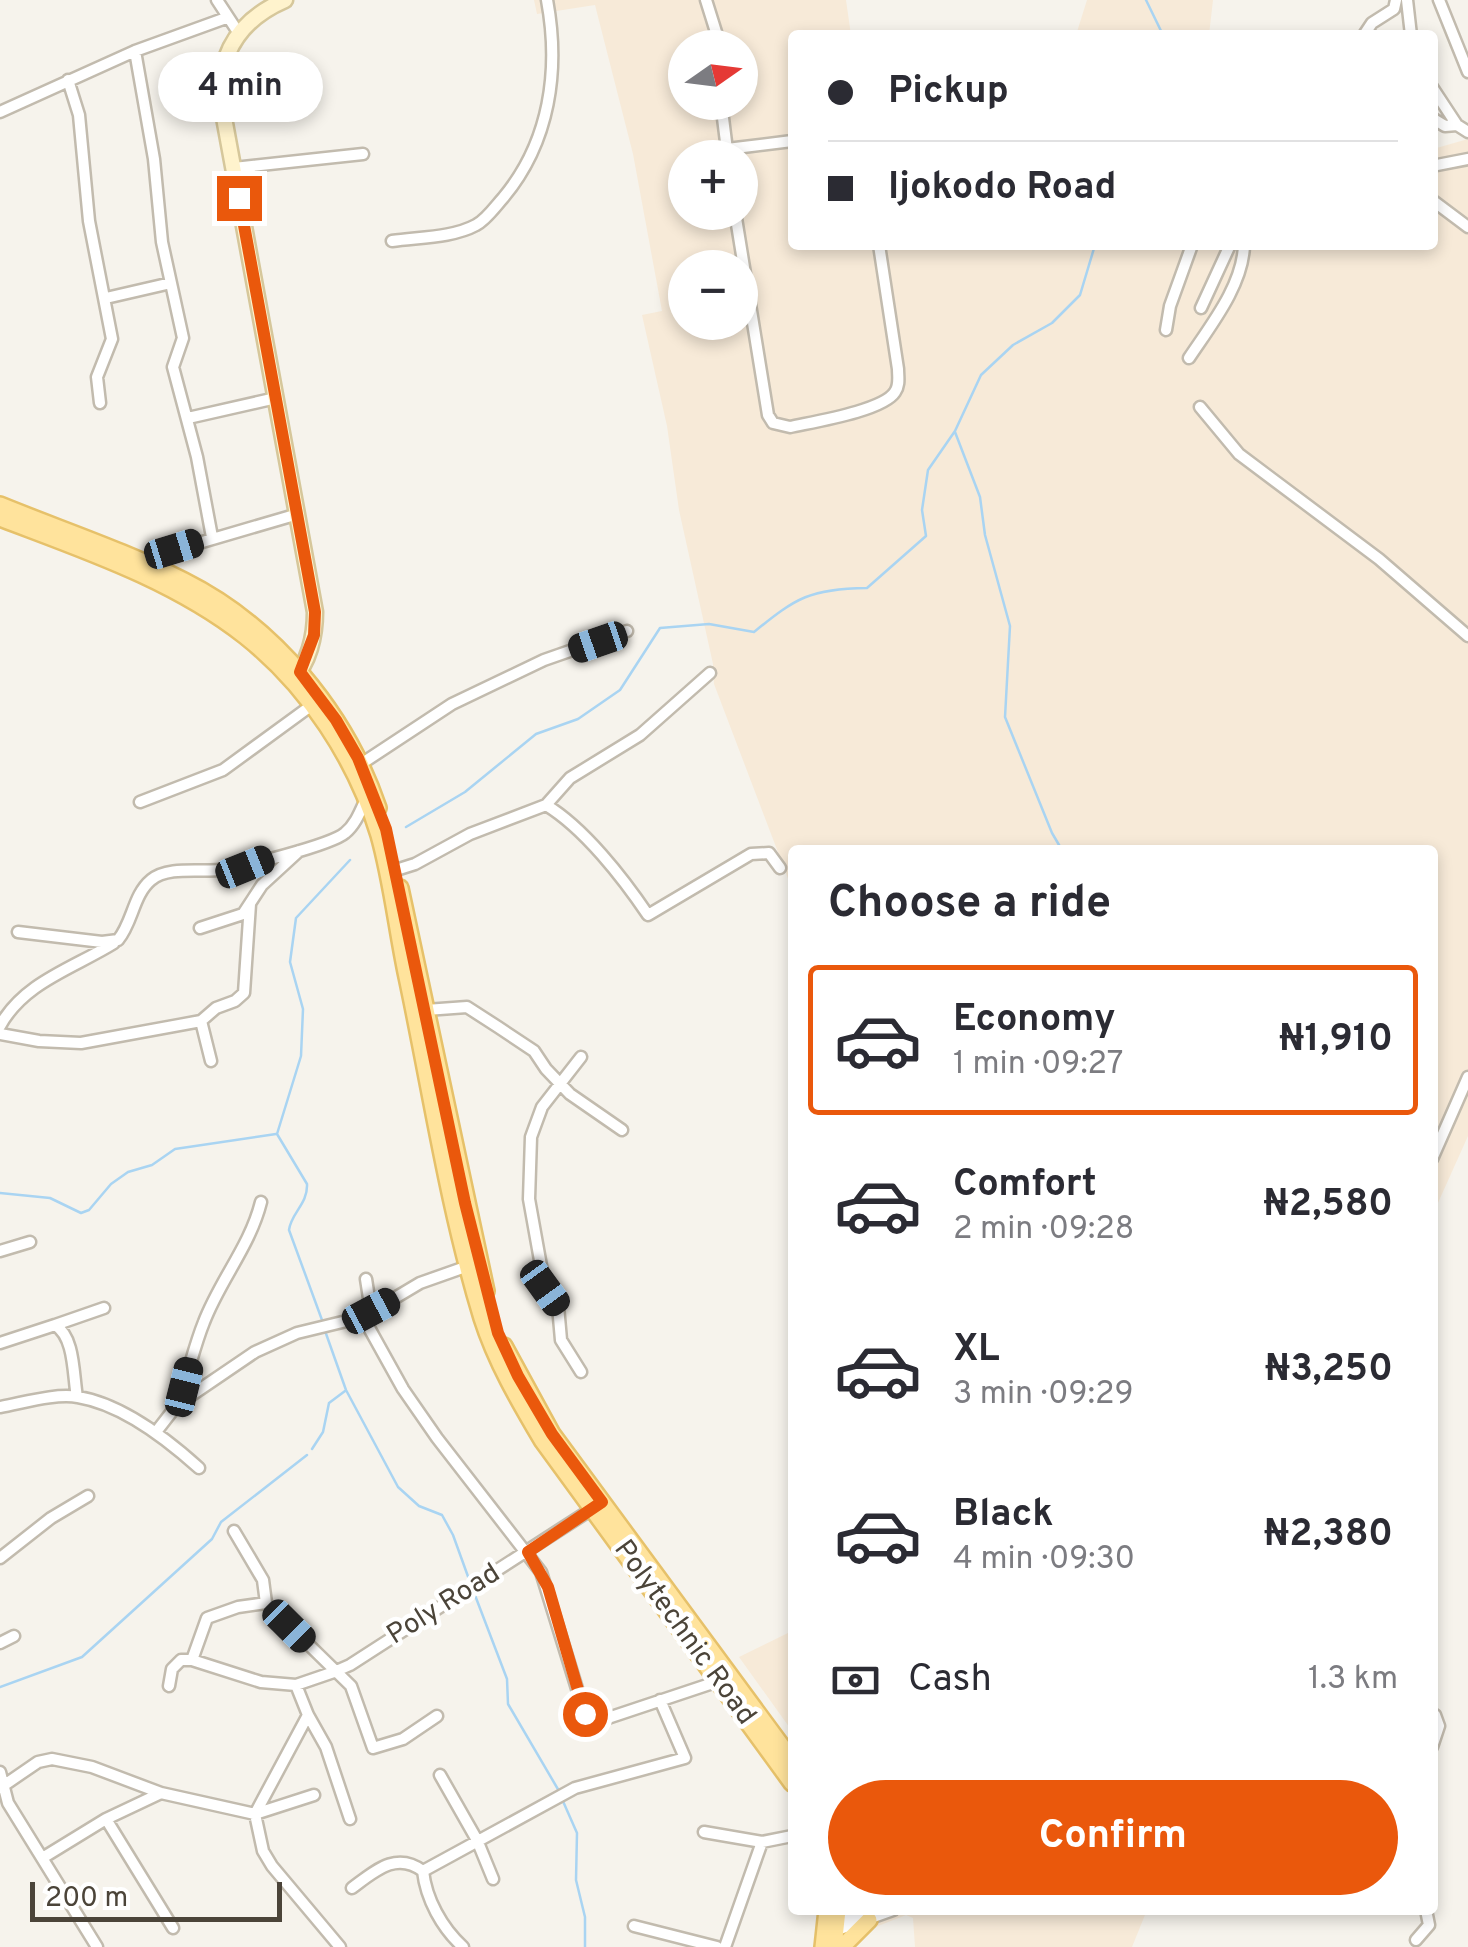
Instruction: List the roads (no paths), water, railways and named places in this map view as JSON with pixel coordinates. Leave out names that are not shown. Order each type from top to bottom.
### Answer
[{"type":"main road","points":[[285,0],[255,11],[238,32],[220,79],[224,121],[315,612],[310,646],[291,671]]},
{"type":"main road","name":"Polytechnic Road","points":[[0,506],[186,582],[235,612],[336,720],[361,764],[386,829],[426,1010],[482,1319],[508,1382],[542,1440],[598,1505],[699,1643],[788,1755]]},
{"type":"main road","name":"Polytechnic Road","points":[[0,518],[186,596],[291,671],[337,740],[378,836],[438,1132],[474,1265]]},
{"type":"main road","name":"Polytechnic Road","points":[[699,1643],[719,1681],[788,1777]]},
{"type":"main road","points":[[842,1947],[866,1915]]},
{"type":"main road","points":[[823,1947],[835,1924]]},
{"type":"street","points":[[217,0],[238,32]]},
{"type":"street","points":[[392,240],[460,232],[479,224],[521,176],[541,130],[552,85],[554,34],[547,0]]},
{"type":"street","points":[[706,0],[715,30]]},
{"type":"street","points":[[1367,30],[1394,9],[1396,0]]},
{"type":"street","points":[[1406,0],[1411,30]]},
{"type":"street","points":[[1439,0],[1468,72]]},
{"type":"street","points":[[0,112],[135,52],[226,18]]},
{"type":"street","points":[[135,52],[154,159],[162,242],[182,338],[174,369],[212,537]]},
{"type":"street","points":[[68,80],[79,115],[89,221],[112,338],[97,377],[100,403]]},
{"type":"street","points":[[1438,96],[1457,125],[1468,132]]},
{"type":"street","points":[[1438,122],[1445,126],[1457,125]]},
{"type":"street","points":[[758,148],[788,142]]},
{"type":"street","points":[[234,168],[363,154]]},
{"type":"street","points":[[1438,165],[1468,159]]},
{"type":"street","points":[[1438,204],[1468,227]]},
{"type":"street","points":[[738,230],[768,415],[781,426],[864,408],[888,399],[895,392],[898,368],[880,250]]},
{"type":"street","points":[[1166,330],[1170,306],[1190,250]]},
{"type":"street","points":[[1200,308],[1228,250]]},
{"type":"street","points":[[1190,358],[1235,282],[1244,250]]},
{"type":"street","points":[[106,298],[171,283]]},
{"type":"street","points":[[188,418],[276,398]]},
{"type":"street","points":[[1200,406],[1239,454],[1378,559],[1468,636]]},
{"type":"street","points":[[136,561],[298,514]]},
{"type":"street","points":[[361,764],[452,704],[544,660],[627,631]]},
{"type":"street","points":[[396,870],[470,834],[546,805],[570,778],[640,735],[710,673]]},
{"type":"street","points":[[140,802],[223,770],[312,705]]},
{"type":"street","points":[[250,904],[244,994],[216,1008],[202,1022],[80,1043],[39,1041],[0,1030],[10,1008],[33,990],[60,970],[118,940],[137,899],[153,878],[188,870],[245,867],[343,835],[365,801]]},
{"type":"street","points":[[546,805],[565,816],[630,888],[648,914],[752,854],[768,853],[780,868]]},
{"type":"street","points":[[200,928],[236,918],[262,884],[304,848]]},
{"type":"street","points":[[18,932],[102,942],[118,940]]},
{"type":"street","points":[[426,1010],[466,1008],[534,1051],[558,1083],[622,1130]]},
{"type":"street","points":[[202,1022],[211,1061]]},
{"type":"street","points":[[580,1057],[542,1107],[531,1137],[529,1200],[545,1288],[558,1306],[560,1340],[582,1372]]},
{"type":"street","points":[[1438,1145],[1468,1077]]},
{"type":"street","points":[[177,1405],[204,1321],[253,1233],[261,1202]]},
{"type":"street","points":[[0,1251],[30,1242]]},
{"type":"street","points":[[156,1432],[177,1405],[255,1352],[297,1333],[367,1314],[420,1283],[474,1265]]},
{"type":"street","points":[[366,1279],[367,1314],[403,1388],[437,1438],[528,1552],[548,1587],[589,1723],[719,1681]]},
{"type":"street","points":[[0,1343],[104,1308]]},
{"type":"street","points":[[54,1324],[61,1328],[68,1342],[77,1397]]},
{"type":"street","points":[[0,1407],[77,1397],[114,1410],[156,1432],[199,1468]]},
{"type":"street","points":[[0,1558],[51,1518],[88,1496]]},
{"type":"street","name":"Poly Road","points":[[296,1686],[358,1660],[598,1505]]},
{"type":"street","points":[[234,1532],[263,1580],[266,1604],[352,1686],[373,1748],[403,1739],[437,1716]]},
{"type":"street","points":[[192,1660],[208,1618],[238,1607],[266,1604]]},
{"type":"street","points":[[0,1643],[14,1636]]},
{"type":"street","points":[[169,1686],[176,1663],[181,1660],[261,1682],[296,1686],[326,1747],[350,1819]]},
{"type":"street","points":[[424,1870],[575,1788],[684,1758],[660,1700]]},
{"type":"street","points":[[308,1716],[255,1814],[262,1851],[340,1947]]},
{"type":"street","points":[[2,1786],[38,1762],[52,1759],[92,1767],[161,1793],[255,1814],[314,1796]]},
{"type":"street","points":[[0,1772],[8,1803],[44,1857],[93,1946]]},
{"type":"street","points":[[440,1775],[493,1880]]},
{"type":"street","points":[[44,1857],[161,1793]]},
{"type":"street","points":[[106,1820],[173,1928]]},
{"type":"street","points":[[704,1832],[762,1842],[788,1837]]},
{"type":"street","points":[[725,1947],[762,1842]]},
{"type":"street","points":[[352,1888],[394,1861],[424,1870]]},
{"type":"street","points":[[424,1870],[432,1904],[463,1947]]},
{"type":"street","points":[[835,1924],[861,1915]]},
{"type":"street","points":[[1416,1940],[1429,1925],[1427,1915]]},
{"type":"street","points":[[634,1926],[717,1947]]},
{"type":"waterway","points":[[1146,0],[1161,30]]},
{"type":"waterway","points":[[406,827],[465,792],[536,734],[578,719],[620,690],[660,628],[709,624],[754,632],[805,597],[831,590],[867,588],[926,536],[922,510],[928,470],[955,431],[981,375],[1013,345],[1052,323],[1080,295],[1094,250]]},
{"type":"waterway","points":[[955,432],[980,497],[985,535],[1010,626],[1005,717],[1059,845]]},
{"type":"waterway","points":[[322,1320],[289,1230],[307,1184],[277,1134],[301,1056],[303,1009],[290,962],[296,918],[350,860]]},
{"type":"waterway","points":[[0,1193],[50,1198],[81,1213],[128,1172],[152,1165],[175,1149],[276,1134]]},
{"type":"waterway","points":[[324,1328],[346,1390],[398,1487],[419,1506],[442,1515],[470,1582]]},
{"type":"waterway","points":[[312,1449],[323,1432],[329,1403],[345,1391]]},
{"type":"waterway","points":[[0,1687],[82,1657],[212,1539],[221,1522],[307,1455]]},
{"type":"waterway","points":[[473,1590],[507,1679],[508,1704],[559,1791]]},
{"type":"waterway","points":[[562,1799],[577,1833],[576,1880],[585,1917],[585,1947]]}]
